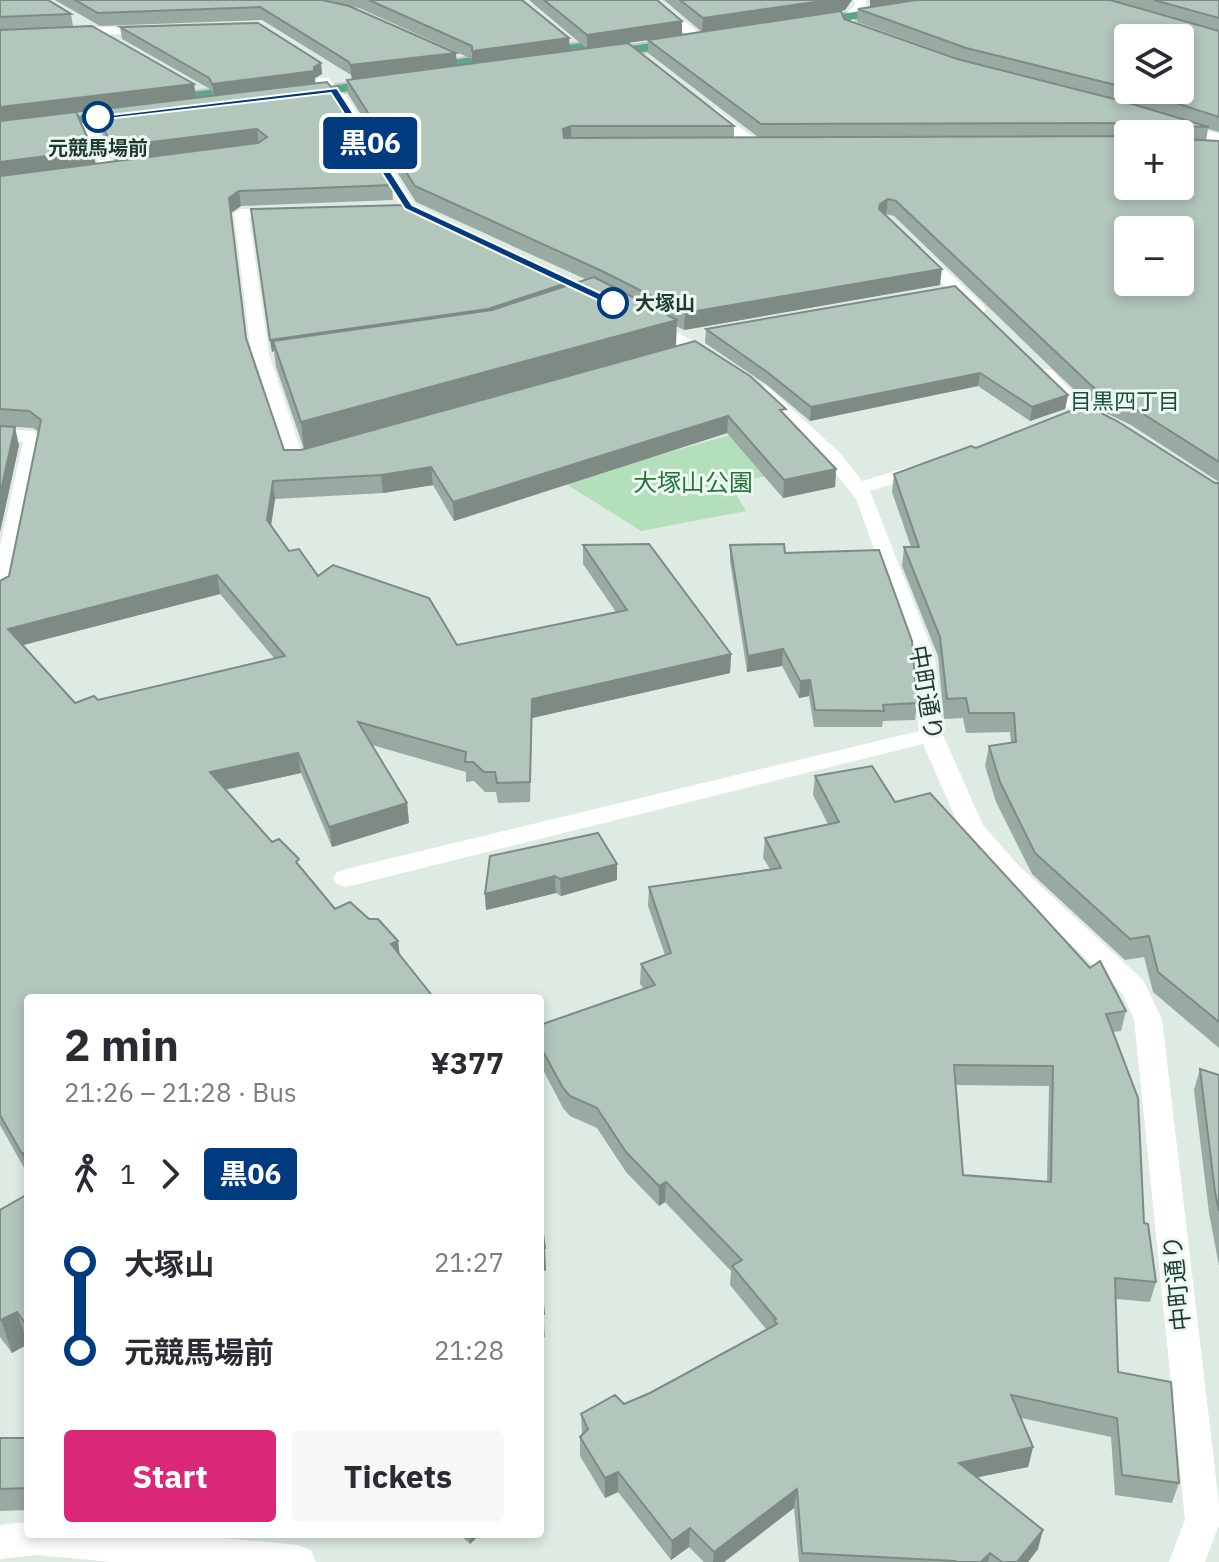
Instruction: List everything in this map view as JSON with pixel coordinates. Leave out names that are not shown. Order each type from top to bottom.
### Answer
[{"type":"main road","points":[[860,3],[897,5],[848,17],[803,20],[860,3]]},
{"type":"main road","points":[[518,66],[408,75],[465,62],[702,35]]},
{"type":"main road","points":[[532,64],[633,50],[702,35]]},
{"type":"main road","points":[[293,84],[380,73]]},
{"type":"main road","points":[[282,96],[332,80],[393,82]]},
{"type":"main road","points":[[258,93],[159,105],[204,95],[258,93]]},
{"type":"main road","points":[[0,118],[144,107],[86,119],[0,129]]},
{"type":"street","points":[[652,0],[702,35]]},
{"type":"street","points":[[860,3],[848,17],[848,26],[876,36]]},
{"type":"street","points":[[67,15],[117,45]]},
{"type":"street","points":[[46,34],[170,29]]},
{"type":"street","points":[[566,39],[578,48]]},
{"type":"street","points":[[633,50],[653,66]]},
{"type":"street","points":[[440,51],[465,62]]},
{"type":"street","points":[[332,80],[401,207],[451,227]]},
{"type":"street","points":[[179,81],[204,95]]},
{"type":"street","points":[[701,103],[754,145]]},
{"type":"street","points":[[86,119],[108,170]]},
{"type":"street","points":[[1194,131],[1219,139]]},
{"type":"street","points":[[723,146],[770,145]]},
{"type":"street","points":[[1194,148],[1219,150]]},
{"type":"street","points":[[304,211],[241,213],[270,360],[295,461],[324,453]]},
{"type":"street","points":[[904,238],[992,323]]},
{"type":"street","points":[[930,295],[958,290]]},
{"type":"street","name":"中町通り","points":[[632,313],[690,344],[739,376],[799,423],[859,488],[924,657],[931,735],[972,829],[1011,873],[1133,987],[1148,1019],[1211,1519],[1187,1562]]},
{"type":"street","points":[[667,357],[712,334]]},
{"type":"street","points":[[1026,356],[1083,412],[1122,432]]},
{"type":"street","points":[[1058,421],[1083,412]]},
{"type":"street","points":[[0,435],[33,437],[0,594]]},
{"type":"street","points":[[859,488],[940,463]]},
{"type":"street","points":[[346,878],[931,735]]},
{"type":"street","points":[[0,1542],[38,1538],[298,1562]]},
{"type":"green space","name":"大塚山公園","points":[[776,422],[817,465],[730,484],[746,511],[641,531],[563,482]]},
{"type":"building","points":[[0,0],[48,0],[71,14],[0,17]]},
{"type":"building","points":[[75,0],[322,0],[349,6],[456,53],[350,65],[260,7],[98,13]]},
{"type":"building","points":[[369,0],[522,0],[569,38],[472,51],[472,46]]},
{"type":"building","points":[[544,0],[657,0],[682,21],[587,35]]},
{"type":"building","points":[[680,0],[829,0],[703,18]]},
{"type":"building","points":[[916,0],[1110,0],[1219,31],[1219,117],[1179,104],[1194,104],[1194,24],[1114,24],[1114,85],[966,48],[858,9]]},
{"type":"building","points":[[1154,0],[1219,0],[1219,18]]},
{"type":"building","points":[[841,11],[844,19],[957,59],[1114,99],[1114,104],[1132,104],[1186,120],[1114,120],[1114,123],[761,124],[648,40]]},
{"type":"building","points":[[258,23],[321,63],[314,67],[314,71],[212,84],[209,78],[120,27]]},
{"type":"building","points":[[92,26],[194,84],[0,107],[0,30]]},
{"type":"building","points":[[628,43],[734,126],[571,126],[563,129],[564,138],[1114,136],[1114,200],[1194,200],[1194,140],[1219,141],[1219,462],[1134,408],[1094,388],[896,201],[888,199],[880,204],[879,209],[942,269],[685,313],[602,271],[415,186],[347,80]]},
{"type":"building","points":[[327,82],[392,185],[239,191],[229,198],[246,338],[284,450],[301,450],[695,341],[750,376],[786,409],[780,410],[836,469],[784,480],[728,416],[453,502],[431,467],[381,475],[273,481],[267,520],[289,551],[299,549],[318,576],[333,565],[429,598],[457,645],[627,610],[583,545],[649,544],[731,654],[532,699],[530,782],[497,783],[495,772],[484,772],[473,762],[465,762],[466,752],[358,722],[407,803],[329,827],[298,753],[210,772],[272,842],[279,839],[299,859],[296,862],[335,909],[350,902],[369,919],[378,919],[398,941],[391,944],[431,994],[24,994],[22,1154],[0,1115],[0,581],[9,576],[41,420],[29,411],[0,409],[0,176],[258,143],[267,137],[257,129],[112,147],[96,110]],"holes":[[[217,575],[285,656],[98,700],[94,696],[75,703],[8,629]]]},
{"type":"building","points":[[76,112],[93,150],[0,162],[0,121]]},
{"type":"building","points":[[405,205],[573,281],[488,309],[270,340],[251,209]]},
{"type":"building","points":[[594,277],[677,320],[301,422],[273,341],[492,310]]},
{"type":"building","points":[[955,286],[1068,395],[1032,407],[980,373],[811,407],[706,329]]},
{"type":"building","points":[[1085,405],[1219,483],[1219,1022],[1158,972],[1149,936],[1130,939],[1035,853],[1000,782],[989,746],[1016,742],[1014,713],[969,713],[966,698],[947,699],[940,637],[904,547],[919,547],[894,474],[971,446],[976,448]]},
{"type":"building","points":[[0,426],[15,427],[0,495]]},
{"type":"building","points":[[784,544],[785,553],[879,550],[912,641],[917,703],[883,705],[884,711],[815,710],[810,680],[800,681],[783,649],[748,656],[730,545]]},
{"type":"building","points":[[872,766],[895,802],[930,793],[1090,968],[1100,961],[1126,1011],[1106,1014],[1138,1098],[1144,1223],[1148,1224],[1156,1282],[1115,1278],[1118,1372],[1171,1382],[1179,1483],[1122,1475],[1117,1418],[1011,1395],[1033,1447],[959,1463],[1043,1530],[1017,1562],[1002,1562],[990,1553],[981,1562],[957,1562],[802,1553],[797,1489],[714,1552],[690,1528],[672,1541],[618,1472],[605,1478],[580,1437],[588,1429],[581,1414],[615,1395],[624,1404],[650,1393],[777,1324],[732,1266],[742,1260],[666,1182],[659,1186],[626,1152],[597,1108],[570,1096],[563,1088],[544,1053],[544,1024],[655,985],[641,964],[671,953],[649,887],[781,868],[765,838],[839,822],[815,776]],"holes":[[[954,1065],[1053,1066],[1051,1182],[963,1175]]]},
{"type":"building","points":[[598,833],[617,864],[485,894],[490,856]]},
{"type":"building","points":[[1200,1069],[1219,1075],[1219,1211],[1215,1192]]},
{"type":"building","points":[[24,1196],[24,1322],[17,1312],[0,1320],[0,1210]]},
{"type":"building","points":[[0,1438],[24,1438],[24,1488],[0,1489]]},
{"type":"bus line","name":"黒06","points":[[98,117],[334,90],[408,207],[613,303]]},
{"type":"place","name":"元競馬場前","points":[[98,117]]},
{"type":"place","name":"大塚山","points":[[613,303]]},
{"type":"district","name":"目黒四丁目","points":[[1125,401]]}]
